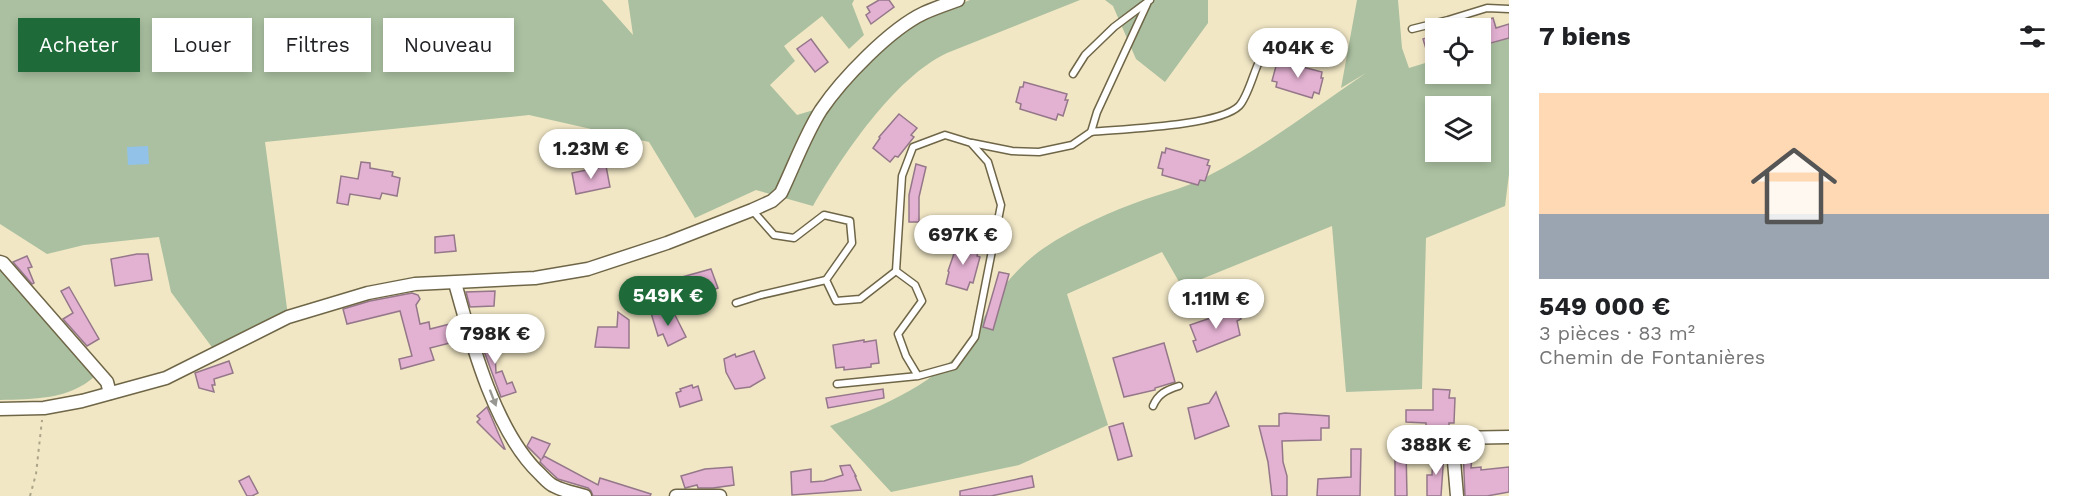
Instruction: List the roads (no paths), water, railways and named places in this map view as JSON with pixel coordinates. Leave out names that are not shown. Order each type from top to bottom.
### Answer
[{"type":"street","points":[[0,410],[44,408],[166,378],[288,316],[415,284],[535,278],[588,269],[667,243],[752,210],[772,201],[781,193],[820,112],[832,94],[864,60],[899,28],[923,13],[958,0]]},
{"type":"street","points":[[0,262],[107,382],[110,393]]},
{"type":"street","points":[[454,283],[486,381],[498,411],[520,451],[535,470],[553,486],[585,496]]},
{"type":"street","points":[[1457,496],[1452,438],[1509,437]]},
{"type":"street","points":[[676,496],[720,496]]},
{"type":"lane","points":[[1484,0],[1487,8]]},
{"type":"lane","points":[[1073,74],[1085,55],[1114,27],[1148,2]]},
{"type":"lane","points":[[1091,132],[1097,112],[1148,2]]},
{"type":"lane","points":[[1412,28],[1487,8],[1509,9]]},
{"type":"lane","points":[[826,280],[836,301],[860,299],[896,271],[902,176],[913,147],[945,135],[1012,151],[1039,152],[1072,145],[1091,132],[1205,121],[1227,114],[1240,105],[1258,64]]},
{"type":"lane","points":[[837,384],[918,376],[954,366],[975,337],[1000,205],[988,162],[971,143]]},
{"type":"lane","points":[[736,303],[826,280],[852,243],[850,221],[824,215],[794,238],[774,236],[752,210]]},
{"type":"lane","points":[[896,271],[915,285],[922,301],[898,334],[906,356],[918,376]]},
{"type":"lane","points":[[1153,406],[1157,397],[1163,392],[1179,386]]},
{"type":"water","points":[[148,146],[149,164],[128,165],[127,147]]}]
